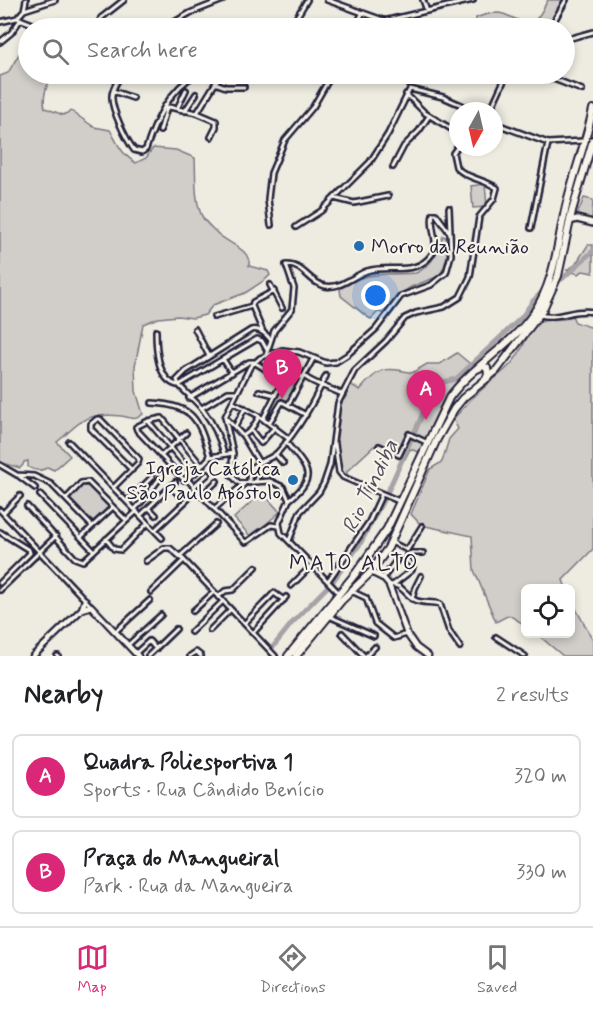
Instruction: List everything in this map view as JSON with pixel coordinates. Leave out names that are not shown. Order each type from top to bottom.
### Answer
[{"type":"main road","points":[[288,656],[356,573],[387,529],[449,398],[472,372],[528,321],[548,287],[553,273],[566,207],[593,109]]},
{"type":"main road","points":[[296,656],[329,616],[371,572],[391,542],[444,424],[463,398],[503,363],[540,315],[558,276],[593,140]]},
{"type":"main road","points":[[573,218],[593,223]]},
{"type":"main road","points":[[494,353],[493,362],[503,363]]},
{"type":"main road","points":[[472,372],[480,367],[486,367],[488,374],[485,380]]},
{"type":"street","points":[[19,18],[26,0]]},
{"type":"street","points":[[24,10],[55,0]]},
{"type":"street","points":[[101,18],[124,0]]},
{"type":"street","points":[[182,18],[223,0]]},
{"type":"street","points":[[296,18],[307,0]]},
{"type":"street","points":[[327,0],[375,18]]},
{"type":"street","points":[[423,0],[427,11]]},
{"type":"street","points":[[397,18],[473,0]]},
{"type":"street","points":[[557,18],[566,0]]},
{"type":"street","points":[[360,18],[362,14]]},
{"type":"street","points":[[0,22],[18,18]]},
{"type":"street","points":[[0,42],[11,33],[18,20]]},
{"type":"street","points":[[575,37],[593,32]]},
{"type":"street","points":[[116,84],[113,91],[113,103],[126,138],[134,150],[139,152],[146,149],[152,129],[183,84]]},
{"type":"street","points":[[198,112],[214,84]]},
{"type":"street","points":[[218,84],[226,87],[244,87]]},
{"type":"street","points":[[271,225],[268,199],[271,173],[285,140],[313,108],[326,84]]},
{"type":"street","points":[[494,102],[502,84]]},
{"type":"street","points":[[567,84],[582,90]]},
{"type":"street","points":[[297,227],[315,216],[363,171],[378,152],[410,89],[455,102]]},
{"type":"street","points":[[177,109],[186,90]]},
{"type":"street","points":[[113,91],[133,98]]},
{"type":"street","points":[[185,111],[196,93]]},
{"type":"street","points":[[406,94],[429,116],[449,128]]},
{"type":"street","points":[[167,106],[198,112],[214,119],[216,122],[211,137]]},
{"type":"street","points":[[160,131],[167,106]]},
{"type":"street","points":[[393,167],[404,146],[419,131],[429,116]]},
{"type":"street","points":[[503,126],[548,142],[585,141]]},
{"type":"street","points":[[531,228],[548,142]]},
{"type":"street","points":[[289,541],[300,512],[319,492],[324,483],[330,465],[337,409],[342,394],[359,365],[386,341],[402,320],[416,313],[439,309],[450,304],[460,297],[468,284],[477,223],[479,217],[494,199],[497,188],[492,184],[470,177],[456,167],[454,156]]},
{"type":"street","points":[[334,198],[354,203],[388,196]]},
{"type":"street","points":[[266,352],[291,351],[326,363],[342,359],[376,329],[401,296],[431,285],[442,278],[449,267],[450,260],[449,208]]},
{"type":"street","points":[[289,500],[283,487],[275,482],[244,484],[239,483],[231,475],[233,453],[225,417],[245,374],[266,352],[278,324],[291,313],[294,288],[286,265],[303,270],[319,284],[337,286],[366,271],[410,268],[430,257],[435,246],[433,214],[436,214],[449,232]]},
{"type":"street","points":[[270,285],[282,308]]},
{"type":"street","points":[[214,317],[252,306],[253,302],[274,291]]},
{"type":"street","points":[[252,306],[263,332],[270,340]]},
{"type":"street","points":[[540,315],[554,317],[579,311],[592,311]]},
{"type":"street","points":[[195,329],[209,356]]},
{"type":"street","points":[[224,454],[218,434],[202,408],[189,398],[177,380],[182,374],[251,330],[256,329],[263,332]]},
{"type":"street","points":[[156,331],[156,349],[166,377],[172,383],[179,385],[257,339],[262,341],[266,352]]},
{"type":"street","points":[[288,405],[313,358]]},
{"type":"street","points":[[223,359],[231,373]]},
{"type":"street","points":[[189,398],[249,362],[255,362],[283,380],[304,376],[342,394]]},
{"type":"street","points":[[249,483],[249,473],[259,461],[276,454],[306,415],[326,376]]},
{"type":"street","points":[[243,436],[252,430],[283,380]]},
{"type":"street","points":[[259,391],[275,395]]},
{"type":"street","points":[[202,408],[228,392],[236,392]]},
{"type":"street","points":[[232,402],[275,427],[288,440],[308,475],[306,483],[289,500],[278,526]]},
{"type":"street","points":[[152,403],[167,403],[190,414],[202,429],[210,457]]},
{"type":"street","points":[[269,423],[281,403],[306,415]]},
{"type":"street","points":[[235,427],[245,408]]},
{"type":"street","points":[[225,417],[243,436],[259,461]]},
{"type":"street","points":[[202,466],[162,418],[137,426],[137,430],[182,480],[186,480],[245,542],[267,526],[274,524],[278,526],[289,541],[339,593],[366,598],[375,623],[392,636],[398,638],[407,634]]},
{"type":"street","points":[[114,487],[132,470],[138,463],[138,458],[100,419],[97,419],[91,424],[91,429],[132,470]]},
{"type":"street","points":[[148,421],[193,474]]},
{"type":"street","points":[[202,429],[211,426]]},
{"type":"street","points":[[252,430],[261,443],[275,427]]},
{"type":"street","points":[[161,456],[186,433]]},
{"type":"street","points":[[379,446],[399,454],[409,435],[428,443]]},
{"type":"street","points":[[334,439],[341,475],[400,502]]},
{"type":"street","points":[[69,442],[162,537]]},
{"type":"street","points":[[186,480],[210,457],[233,453]]},
{"type":"street","points":[[276,454],[283,463]]},
{"type":"street","points":[[0,465],[35,488]]},
{"type":"street","points":[[255,482],[260,471],[265,470],[270,473]]},
{"type":"street","points":[[27,506],[80,561],[85,560],[136,510],[166,471]]},
{"type":"street","points":[[193,487],[208,474]]},
{"type":"street","points":[[17,475],[34,476],[46,480],[92,526]]},
{"type":"street","points":[[128,501],[152,477]]},
{"type":"street","points":[[66,499],[81,483],[87,481],[126,520]]},
{"type":"street","points":[[201,496],[217,481]]},
{"type":"street","points":[[141,515],[175,482]]},
{"type":"street","points":[[214,509],[244,484]]},
{"type":"street","points":[[171,486],[178,494]]},
{"type":"street","points":[[40,495],[94,551]]},
{"type":"street","points":[[330,583],[384,495]]},
{"type":"street","points":[[20,496],[2,512],[116,631],[136,655],[149,641],[156,648]]},
{"type":"street","points":[[155,530],[188,499]]},
{"type":"street","points":[[81,537],[113,507]]},
{"type":"street","points":[[148,508],[156,515]]},
{"type":"street","points":[[106,539],[114,549],[121,549],[148,523]]},
{"type":"street","points":[[180,555],[216,524]]},
{"type":"street","points":[[391,542],[407,550],[422,526]]},
{"type":"street","points":[[0,532],[27,548],[30,553],[0,583]]},
{"type":"street","points":[[0,590],[56,536]]},
{"type":"street","points":[[146,561],[167,547],[180,555],[275,656]]},
{"type":"street","points":[[392,584],[412,570],[413,566],[406,560],[407,555],[423,553]]},
{"type":"street","points":[[151,592],[184,560]]},
{"type":"street","points":[[383,578],[398,560]]},
{"type":"street","points":[[291,586],[312,565]]},
{"type":"street","points":[[218,597],[225,591],[232,590],[256,567]]},
{"type":"street","points":[[371,572],[401,588],[412,599],[440,604],[449,631],[460,647]]},
{"type":"street","points":[[412,599],[422,576]]},
{"type":"street","points":[[392,584],[407,634],[420,654],[428,656]]},
{"type":"street","points":[[193,611],[213,592]]},
{"type":"street","points":[[244,624],[274,593],[285,599],[253,633]]},
{"type":"street","points":[[33,656],[82,609],[86,600]]},
{"type":"street","points":[[116,631],[150,600]]},
{"type":"street","points":[[190,632],[222,602]]},
{"type":"street","points":[[82,609],[91,606]]},
{"type":"street","points":[[210,630],[230,610]]},
{"type":"street","points":[[128,645],[161,615]]},
{"type":"street","points":[[329,616],[374,636]]},
{"type":"street","points":[[148,656],[177,630]]},
{"type":"street","points":[[342,633],[365,656],[375,647]]},
{"type":"street","points":[[496,637],[525,656]]},
{"type":"street","points":[[190,656],[197,652],[201,656]]},
{"type":"shaded area","points":[[548,0],[565,0],[554,18],[537,18]]},
{"type":"shaded area","points":[[493,13],[512,18],[476,18]]},
{"type":"shaded area","points":[[18,56],[18,84],[48,84],[44,99],[45,108],[63,115],[71,111],[94,127],[110,130],[123,152],[136,163],[146,158],[153,148],[176,150],[195,158],[197,197],[203,218],[221,236],[242,250],[249,260],[249,266],[268,271],[270,275],[245,293],[213,305],[205,315],[193,318],[178,316],[158,318],[143,324],[135,366],[136,391],[143,414],[135,418],[115,415],[97,416],[80,422],[57,442],[70,456],[54,470],[47,467],[41,470],[32,469],[28,467],[28,461],[24,462],[20,468],[0,462],[0,76],[8,73]]},
{"type":"shaded area","points":[[485,184],[487,207],[473,208],[471,186]]},
{"type":"shaded area","points":[[584,198],[593,200],[592,220],[577,215]]},
{"type":"shaded area","points":[[443,236],[446,237],[447,257],[439,276],[400,294],[386,314],[378,312],[371,319],[341,296],[340,289],[367,276],[416,273],[422,270],[434,258]]},
{"type":"shaded area","points":[[588,245],[593,245],[593,273],[583,271],[578,274],[567,270],[575,265]]},
{"type":"shaded area","points":[[572,316],[575,322],[593,328],[593,549],[563,580],[564,584],[521,584],[521,622],[509,615],[496,622],[474,570],[472,536],[421,525],[411,514],[430,469],[442,462],[449,439],[458,429],[453,419],[511,364],[535,326],[543,320]]},
{"type":"shaded area","points":[[457,353],[475,368],[459,384],[421,453],[410,449],[405,459],[374,446],[347,471],[347,475],[342,474],[334,438],[338,402],[342,402],[348,394],[345,392],[350,384],[360,390],[377,373],[395,370],[412,373],[427,364],[440,364]]},
{"type":"shaded area","points":[[301,374],[304,376],[288,405],[282,401],[270,422],[263,418],[283,379]]},
{"type":"shaded area","points":[[88,480],[113,507],[93,525],[68,498]]},
{"type":"shaded area","points":[[262,492],[280,512],[251,537],[234,518]]},
{"type":"shaded area","points":[[575,607],[593,640],[593,656],[563,656],[542,638],[575,638]]},
{"type":"waterway","name":"Rio Tindiba","points":[[562,279],[593,251]]},
{"type":"waterway","name":"Rio Tindiba","points":[[272,648],[292,623],[333,581],[360,544],[388,491],[433,391],[440,383],[456,379],[522,317],[543,291]]},
{"type":"place","name":"Morro da Reunião","points":[[359,246]]},
{"type":"place","name":"Praça do Mangueiral","points":[[282,399]]},
{"type":"place","name":"Quadra Poliesportiva 1","points":[[426,420]]},
{"type":"place","name":"Igreja Católica São Paulo Apóstolo","points":[[293,480]]},
{"type":"district","name":"MATO ALTO","points":[[354,562]]}]
